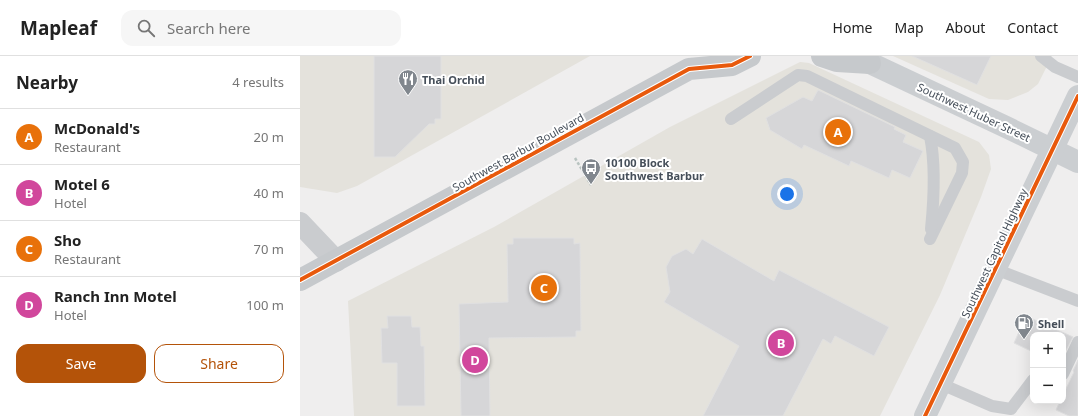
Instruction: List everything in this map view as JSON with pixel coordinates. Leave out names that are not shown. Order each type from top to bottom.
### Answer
[{"type":"main road","name":"Southwest Barbur Boulevard","points":[[300,280],[563,137],[692,63],[732,64],[750,56]]},
{"type":"main road","points":[[822,56],[837,60],[868,59]]},
{"type":"main road","name":"Southwest Huber Street","points":[[868,59],[1078,162]]},
{"type":"main road","name":"Southwest Capitol Highway","points":[[925,416],[1078,96]]},
{"type":"street","points":[[300,223],[336,260]]},
{"type":"lane","points":[[1041,56],[1055,67],[1078,77]]},
{"type":"lane","points":[[731,118],[798,75],[807,76],[955,148],[963,162],[962,173],[930,238],[934,194],[932,146],[930,136]]},
{"type":"lane","points":[[995,269],[1078,301]]},
{"type":"lane","points":[[1066,368],[1078,342]]},
{"type":"lane","points":[[941,384],[992,406],[1012,409],[1030,384]]},
{"type":"path","points":[[563,137],[591,185]]},
{"type":"shaded area","points":[[300,56],[590,56],[357,186],[337,193],[300,187]]},
{"type":"shaded area","points":[[893,56],[1052,56],[1038,84],[1028,92],[1008,100],[989,99]]},
{"type":"shaded area","points":[[800,62],[809,63],[979,142],[989,155],[991,169],[981,197],[940,295],[880,416],[354,416],[348,301],[494,227],[670,127]]},
{"type":"building","name":"Thai Orchid","points":[[374,56],[441,56],[441,119],[435,119],[435,124],[429,124],[395,157],[374,157]]},
{"type":"building","points":[[912,56],[991,56],[977,85]]},
{"type":"building","points":[[818,90],[895,127],[894,129],[906,135],[903,142],[923,151],[910,178],[892,170],[889,178],[851,161],[849,166],[804,145],[802,149],[770,130],[766,118],[803,97],[812,101]]},
{"type":"building","points":[[513,238],[574,238],[574,244],[580,243],[581,331],[576,331],[576,337],[489,338],[490,416],[461,416],[459,304],[508,302],[507,244],[513,244]]},
{"type":"building","points":[[702,239],[774,281],[779,270],[889,327],[874,356],[835,336],[831,344],[823,339],[783,416],[703,416],[739,346],[664,302],[670,292],[666,267],[672,256],[686,249],[693,254]]},
{"type":"building","points":[[387,316],[411,316],[412,327],[420,327],[421,346],[424,346],[425,406],[397,406],[397,363],[382,363],[381,328],[388,328]]},
{"type":"building","name":"Shell","points":[[1026,316],[1062,332],[1030,332],[1030,351],[1014,343]]},
{"type":"building","name":"Shell","points":[[1066,334],[1073,337],[1066,350]]},
{"type":"building","points":[[1078,360],[1078,416],[1069,416],[1056,410],[1059,404],[1066,404],[1066,389],[1074,372],[1073,371]]},
{"type":"cycle path","points":[[300,280],[689,69],[732,65],[750,56]]},
{"type":"cycle path","points":[[925,416],[1078,96]]},
{"type":"place","name":"Thai Orchid","points":[[408,96]]},
{"type":"place","name":"McDonald's","points":[[838,132]]},
{"type":"place","name":"10100 Block Southwest Barbur","points":[[591,185]]},
{"type":"place","name":"Sho","points":[[544,288]]},
{"type":"place","name":"Shell","points":[[1024,340]]},
{"type":"place","name":"Motel 6","points":[[781,343]]},
{"type":"place","name":"Ranch Inn Motel","points":[[475,360]]}]
